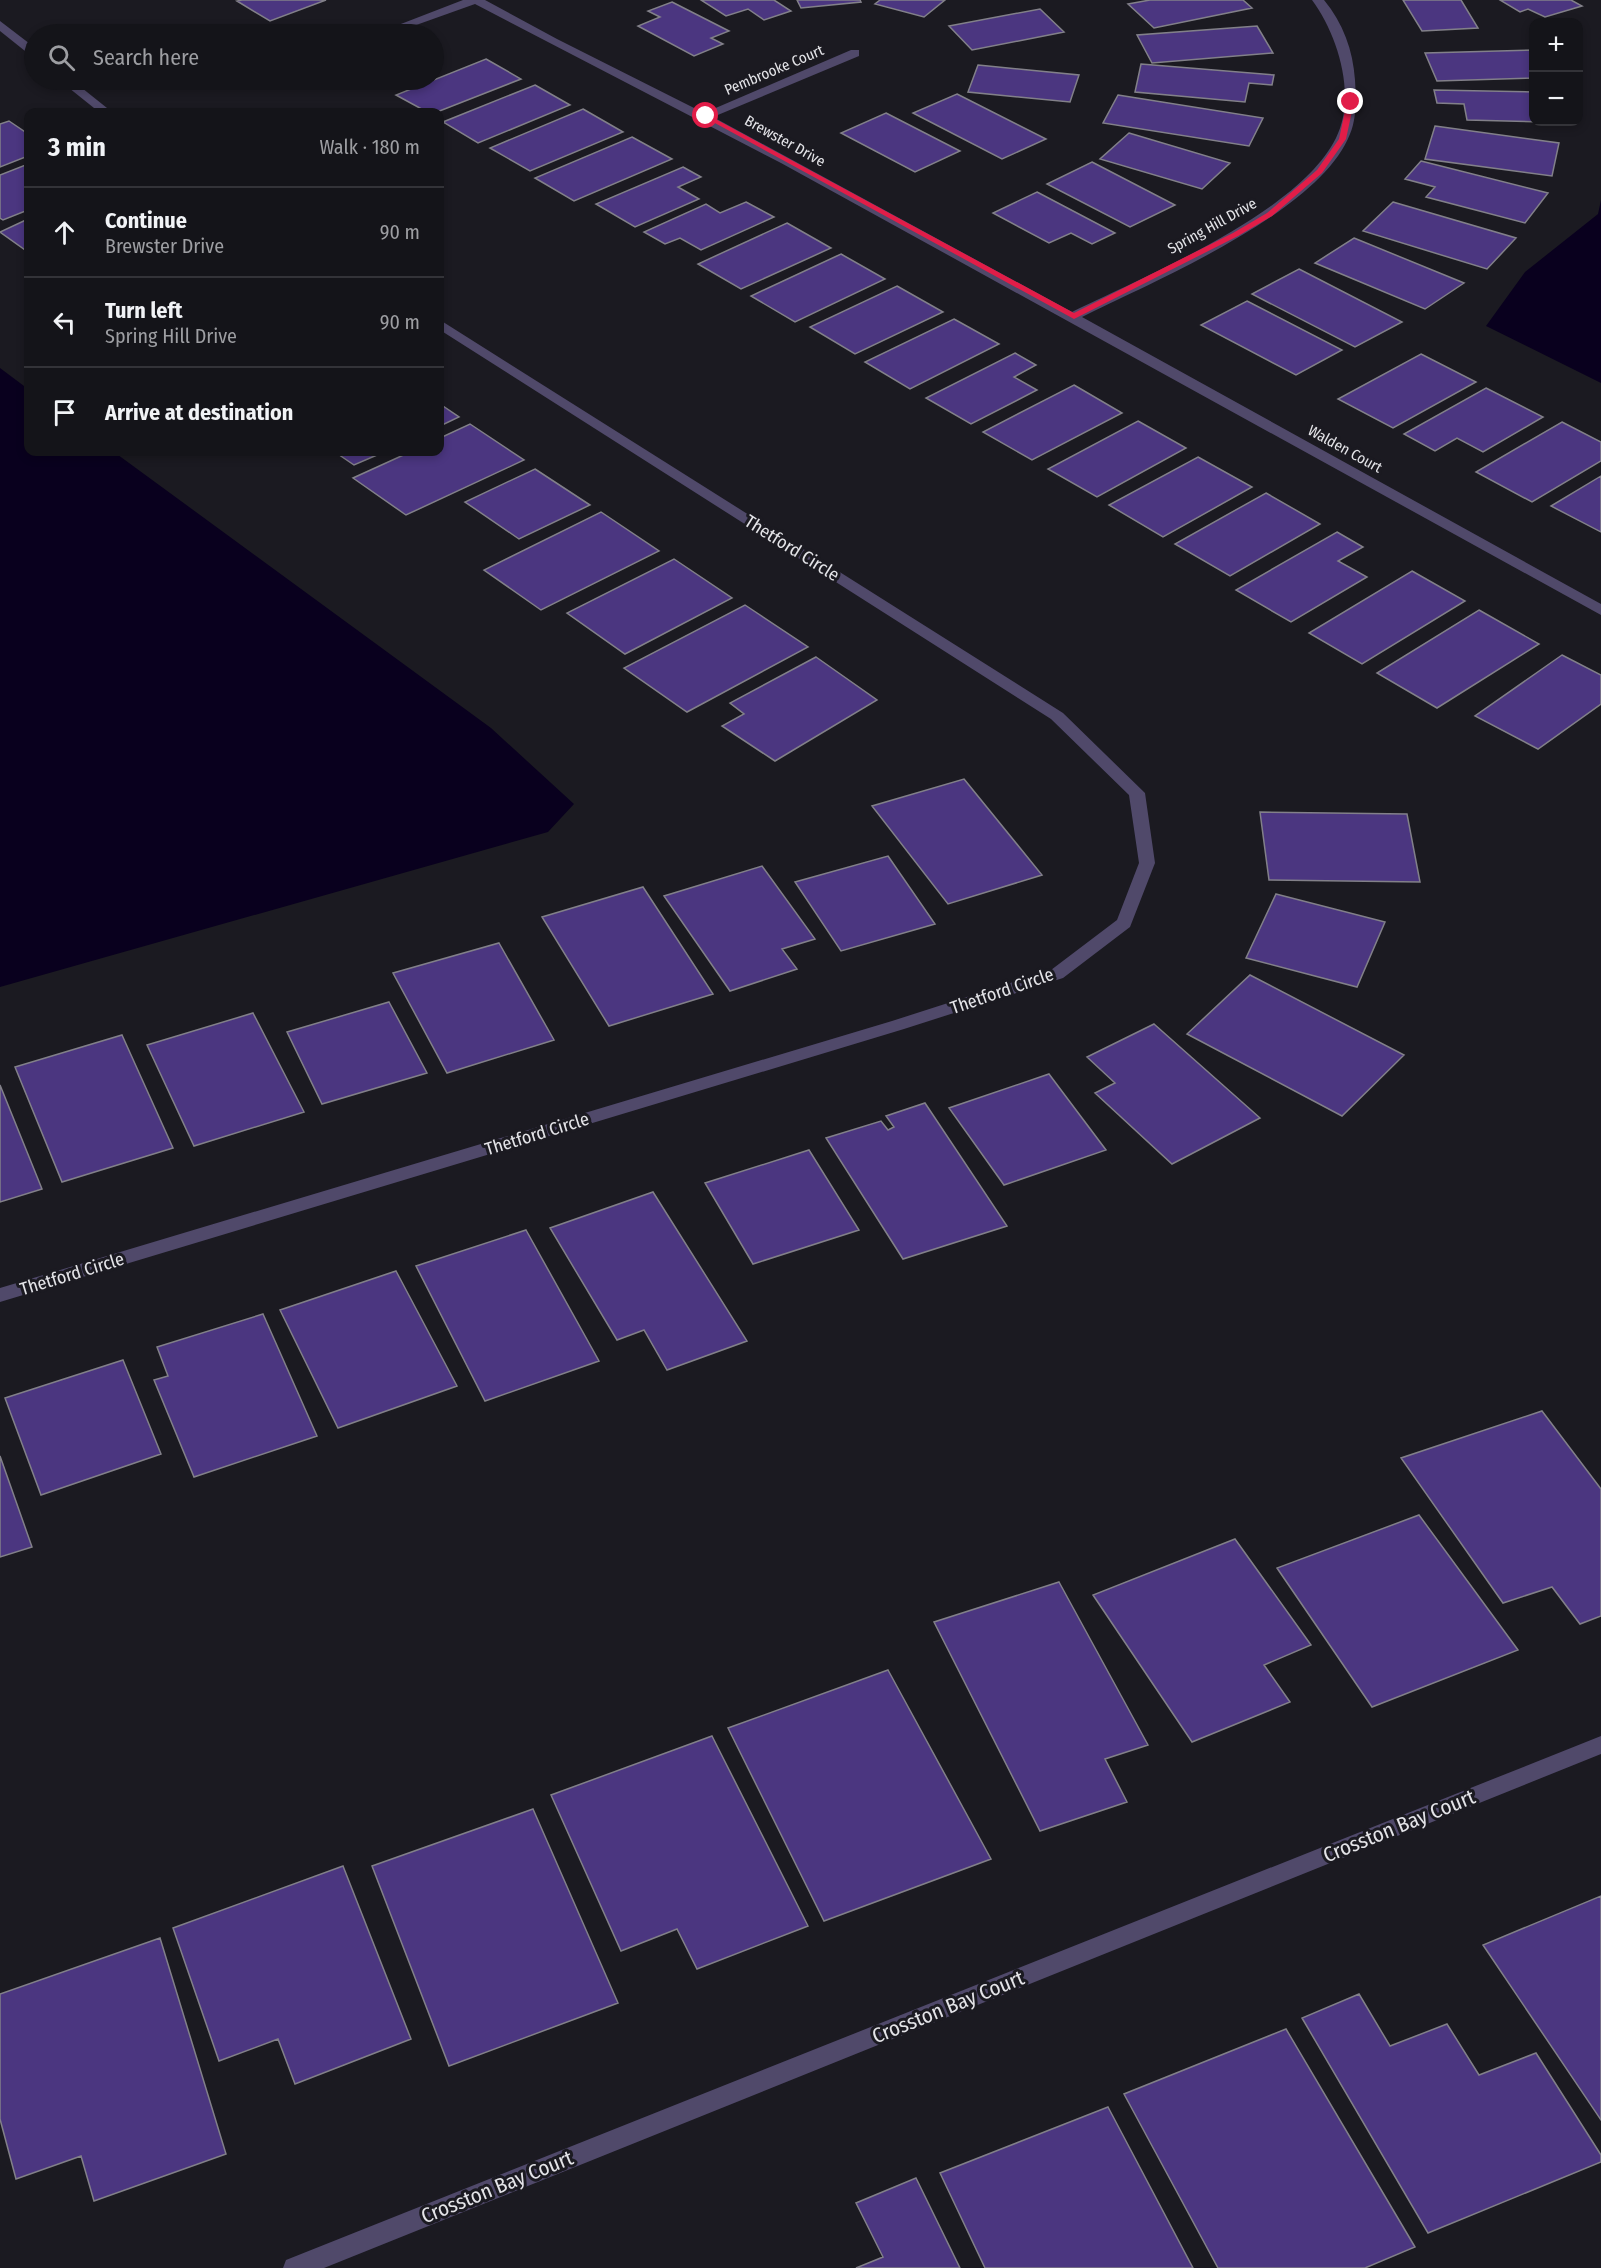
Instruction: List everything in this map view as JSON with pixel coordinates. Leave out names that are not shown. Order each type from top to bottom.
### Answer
[{"type":"street","points":[[409,24],[476,0]]},
{"type":"street","name":"Brewster Drive","points":[[476,0],[706,116],[1074,316]]},
{"type":"street","name":"Spring Hill Drive","points":[[1074,316],[1236,234],[1269,214],[1320,171],[1343,139],[1351,102],[1349,62],[1328,11],[1318,0]]},
{"type":"street","points":[[0,25],[24,44]]},
{"type":"street","name":"Pembrooke Court","points":[[706,116],[855,53]]},
{"type":"street","points":[[78,90],[101,108]]},
{"type":"street","name":"Walden Court","points":[[1074,316],[1601,610]]},
{"type":"street","name":"Thetford Circle","points":[[0,1295],[898,1025],[1057,974],[1124,923],[1148,863],[1137,793],[1057,716],[444,327]]},
{"type":"street","name":"Crosston Bay Court","points":[[295,2268],[1601,1745]]},
{"type":"shaded area","points":[[1601,200],[1601,383],[1486,326],[1525,272],[1598,214]]},
{"type":"shaded area","points":[[0,368],[24,386],[24,456],[119,456],[491,728],[574,804],[548,832],[0,987]]},
{"type":"building","points":[[326,0],[270,21],[237,1]]},
{"type":"building","points":[[701,0],[774,0],[791,11],[764,20],[748,9],[726,16]]},
{"type":"building","points":[[797,0],[860,0],[861,2],[801,8]]},
{"type":"building","points":[[880,0],[945,0],[924,17],[875,4]]},
{"type":"building","points":[[1150,0],[1243,0],[1252,8],[1154,28],[1128,4]]},
{"type":"building","points":[[1403,0],[1461,0],[1478,28],[1422,31]]},
{"type":"building","points":[[1500,0],[1571,0],[1582,6],[1545,17],[1528,9],[1520,12]]},
{"type":"building","points":[[672,2],[729,31],[711,38],[723,44],[694,56],[638,26],[660,17],[648,11]]},
{"type":"building","points":[[1040,9],[1064,32],[972,50],[949,26]]},
{"type":"building","points":[[1257,26],[1273,53],[1152,63],[1137,35]]},
{"type":"building","points":[[1529,50],[1529,78],[1437,81],[1425,53]]},
{"type":"building","points":[[486,59],[521,79],[444,109],[420,108],[396,95],[408,90],[444,90],[444,76]]},
{"type":"building","points":[[1141,64],[1274,75],[1272,85],[1249,83],[1245,102],[1135,92]]},
{"type":"building","points":[[978,65],[1079,75],[1070,102],[968,92]]},
{"type":"building","points":[[535,85],[570,105],[478,143],[444,122]]},
{"type":"building","points":[[1434,90],[1529,92],[1529,122],[1467,120],[1464,104],[1437,103]]},
{"type":"building","points":[[957,94],[1046,139],[1002,159],[913,113]]},
{"type":"building","points":[[1118,95],[1263,118],[1249,146],[1103,123]]},
{"type":"building","points":[[583,109],[623,132],[530,171],[490,148]]},
{"type":"building","points":[[886,113],[960,151],[915,172],[841,133]]},
{"type":"building","points":[[9,121],[24,131],[24,158],[0,167],[0,124]]},
{"type":"building","points":[[1435,126],[1559,143],[1552,176],[1425,159]]},
{"type":"building","points":[[1129,133],[1230,163],[1202,189],[1100,159]]},
{"type":"building","points":[[632,137],[672,159],[574,201],[535,178]]},
{"type":"building","points":[[1421,161],[1548,193],[1525,223],[1426,197],[1435,187],[1405,179]]},
{"type":"building","points":[[1092,162],[1175,205],[1130,227],[1047,184]]},
{"type":"building","points":[[24,166],[24,212],[3,220],[0,218],[0,175]]},
{"type":"building","points":[[683,167],[701,177],[678,187],[699,199],[635,227],[596,204]]},
{"type":"building","points":[[1037,192],[1115,233],[1092,244],[1071,233],[1049,243],[993,213]]},
{"type":"building","points":[[746,202],[774,217],[701,250],[680,238],[665,244],[644,232],[706,204],[720,213]]},
{"type":"building","points":[[1393,202],[1516,238],[1487,269],[1363,231]]},
{"type":"building","points":[[24,221],[24,249],[0,232]]},
{"type":"building","points":[[787,223],[831,248],[741,289],[698,264]]},
{"type":"building","points":[[1354,238],[1464,283],[1425,309],[1315,263]]},
{"type":"building","points":[[841,254],[885,279],[795,322],[751,296]]},
{"type":"building","points":[[1299,269],[1402,322],[1355,347],[1252,294]]},
{"type":"building","points":[[897,286],[943,312],[855,354],[810,327]]},
{"type":"building","points":[[1247,301],[1342,350],[1296,375],[1201,325]]},
{"type":"building","points":[[954,319],[999,344],[910,389],[865,362]]},
{"type":"building","points":[[1015,353],[1036,365],[1014,377],[1037,390],[971,424],[926,398]]},
{"type":"building","points":[[1421,354],[1476,382],[1393,428],[1338,399]]},
{"type":"building","points":[[1074,385],[1122,413],[1032,460],[983,432]]},
{"type":"building","points":[[1486,388],[1543,417],[1483,452],[1457,438],[1435,451],[1404,434]]},
{"type":"building","points":[[444,407],[459,417],[444,424]]},
{"type":"building","points":[[1138,421],[1186,448],[1097,497],[1048,469]]},
{"type":"building","points":[[1562,422],[1601,442],[1601,461],[1532,502],[1476,472]]},
{"type":"building","points":[[470,424],[524,460],[406,515],[353,478],[401,456],[444,456],[444,436]]},
{"type":"building","points":[[341,456],[375,456],[354,465]]},
{"type":"building","points":[[1198,457],[1252,487],[1163,537],[1109,505]]},
{"type":"building","points":[[535,469],[590,505],[519,539],[465,502]]},
{"type":"building","points":[[1601,476],[1601,532],[1551,506]]},
{"type":"building","points":[[1266,493],[1320,524],[1230,576],[1175,544]]},
{"type":"building","points":[[601,512],[659,551],[541,610],[484,570]]},
{"type":"building","points":[[1337,532],[1363,547],[1338,561],[1367,577],[1291,622],[1236,590]]},
{"type":"building","points":[[674,559],[732,598],[625,654],[567,613]]},
{"type":"building","points":[[1412,571],[1465,601],[1362,664],[1309,633]]},
{"type":"building","points":[[745,605],[808,647],[687,712],[624,668]]},
{"type":"building","points":[[1479,610],[1539,644],[1437,708],[1377,673]]},
{"type":"building","points":[[1562,655],[1601,675],[1601,704],[1538,749],[1475,716]]},
{"type":"building","points":[[816,657],[877,700],[775,761],[722,726],[744,714],[730,703]]},
{"type":"building","points":[[964,779],[1042,875],[948,904],[872,806]]},
{"type":"building","points":[[1260,812],[1407,814],[1420,882],[1269,880]]},
{"type":"building","points":[[888,856],[935,924],[841,951],[795,882]]},
{"type":"building","points":[[762,866],[815,939],[782,949],[797,969],[730,991],[664,896]]},
{"type":"building","points":[[643,887],[713,994],[609,1026],[542,917]]},
{"type":"building","points":[[1276,894],[1385,922],[1357,987],[1246,958]]},
{"type":"building","points":[[499,943],[554,1040],[447,1073],[393,973]]},
{"type":"building","points":[[1250,975],[1404,1055],[1342,1116],[1187,1034]]},
{"type":"building","points":[[389,1002],[427,1073],[322,1104],[287,1032]]},
{"type":"building","points":[[253,1013],[304,1112],[194,1146],[147,1045]]},
{"type":"building","points":[[1154,1024],[1260,1118],[1172,1164],[1095,1093],[1115,1083],[1087,1057]]},
{"type":"building","points":[[122,1035],[173,1148],[62,1182],[15,1067]]},
{"type":"building","points":[[1049,1074],[1106,1150],[1004,1185],[949,1108]]},
{"type":"building","points":[[0,1085],[42,1189],[0,1202]]},
{"type":"building","points":[[925,1103],[1007,1226],[903,1259],[826,1138],[881,1121],[888,1130],[894,1127],[886,1116]]},
{"type":"building","points":[[809,1150],[859,1230],[753,1264],[705,1183]]},
{"type":"building","points":[[653,1192],[747,1341],[667,1370],[644,1330],[617,1340],[550,1228]]},
{"type":"building","points":[[526,1230],[599,1361],[485,1401],[416,1266]]},
{"type":"building","points":[[396,1271],[457,1386],[338,1428],[280,1310]]},
{"type":"building","points":[[263,1314],[317,1436],[194,1477],[154,1380],[168,1376],[157,1347]]},
{"type":"building","points":[[123,1360],[161,1454],[41,1495],[5,1398]]},
{"type":"building","points":[[1542,1411],[1601,1489],[1601,1616],[1580,1624],[1552,1587],[1503,1603],[1401,1458]]},
{"type":"building","points":[[0,1456],[32,1547],[0,1557]]},
{"type":"building","points":[[1419,1515],[1518,1650],[1372,1707],[1277,1568]]},
{"type":"building","points":[[1235,1539],[1311,1645],[1264,1665],[1290,1702],[1192,1742],[1093,1595]]},
{"type":"building","points":[[1059,1582],[1148,1745],[1105,1759],[1127,1802],[1040,1831],[934,1622]]},
{"type":"building","points":[[888,1670],[991,1859],[824,1921],[728,1728]]},
{"type":"building","points":[[712,1736],[808,1926],[697,1969],[677,1929],[621,1951],[551,1795]]},
{"type":"building","points":[[533,1809],[618,2003],[449,2066],[372,1866]]},
{"type":"building","points":[[343,1866],[411,2039],[295,2084],[278,2039],[219,2061],[173,1928]]},
{"type":"building","points":[[1601,1896],[1601,2120],[1483,1945]]},
{"type":"building","points":[[160,1938],[226,2154],[94,2201],[81,2156],[16,2179],[0,2119],[0,1994]]},
{"type":"building","points":[[1359,1994],[1390,2046],[1447,2024],[1479,2075],[1536,2053],[1601,2155],[1601,2162],[1428,2233],[1302,2018]]},
{"type":"building","points":[[1286,2029],[1415,2247],[1365,2268],[1218,2268],[1124,2094]]},
{"type":"building","points":[[1108,2107],[1193,2268],[985,2268],[940,2173]]},
{"type":"building","points":[[916,2178],[960,2268],[856,2268],[883,2257],[856,2203]]},
{"type":"route","points":[[706,116],[1074,316],[1236,234],[1269,214],[1320,171],[1343,139],[1351,102]]}]
